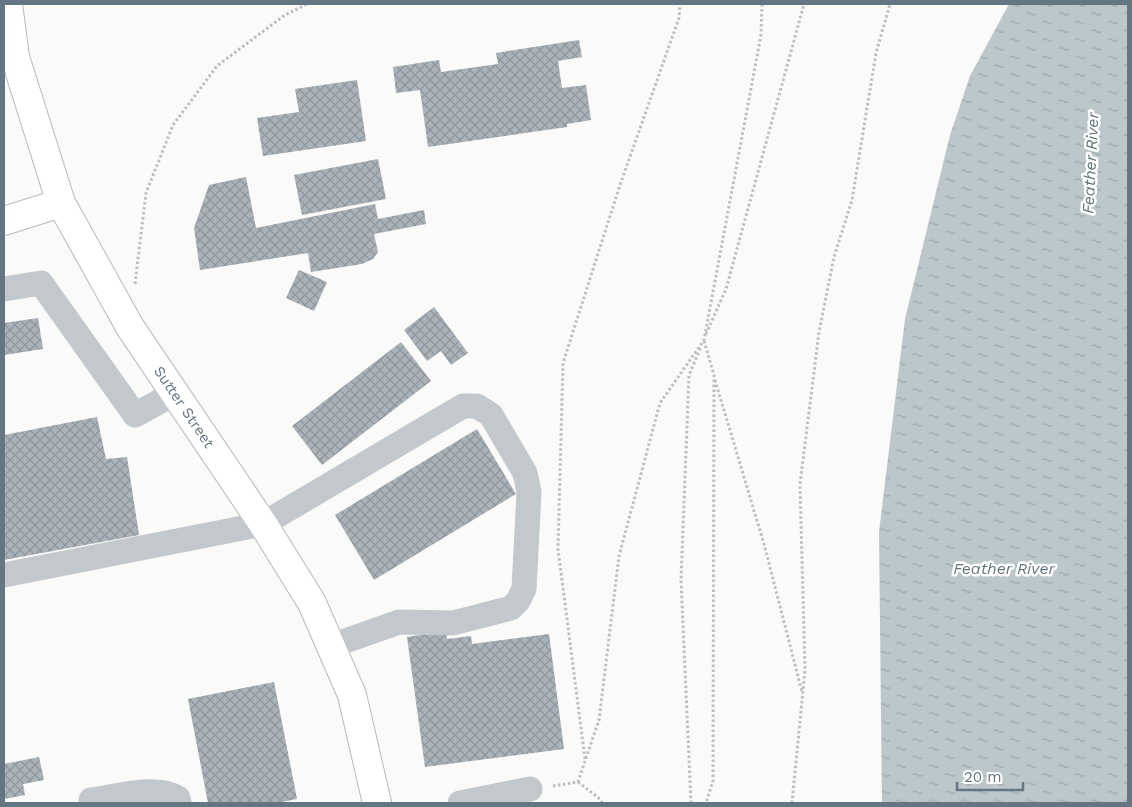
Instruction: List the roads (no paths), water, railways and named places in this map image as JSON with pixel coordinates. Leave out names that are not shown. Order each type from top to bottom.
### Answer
[{"type":"main road","name":"Sutter Street","points":[[8,4],[15,56],[61,203],[130,327],[263,524],[312,603],[352,695],[377,803]]},
{"type":"main road","points":[[4,221],[61,203]]},
{"type":"street","points":[[4,289],[40,283],[134,415],[175,393]]},
{"type":"street","points":[[4,575],[263,524],[463,406],[477,406],[491,415],[525,473],[529,492],[524,590],[518,601],[511,608],[452,623],[399,622],[331,646]]},
{"type":"street","points":[[91,800],[159,790],[170,793],[178,798],[179,803]]},
{"type":"street","points":[[460,803],[530,790]]},
{"type":"water","name":"Feather River","points":[[1009,4],[1128,4],[1128,803],[882,803],[879,532],[905,319],[950,135],[970,76]]}]
